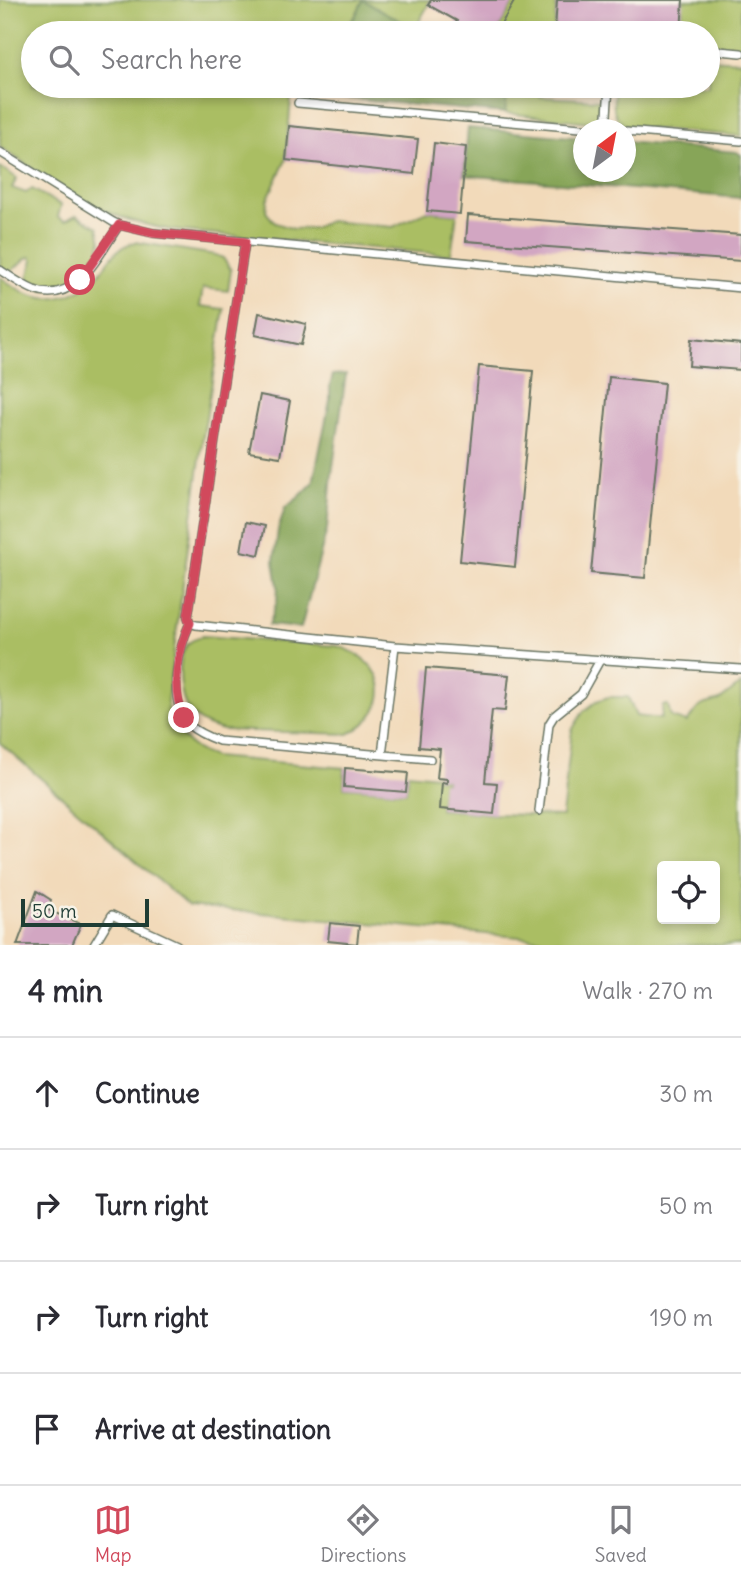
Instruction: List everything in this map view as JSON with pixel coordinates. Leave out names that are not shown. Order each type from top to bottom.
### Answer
[{"type":"lane","points":[[720,51],[741,52]]},
{"type":"lane","points":[[605,119],[608,98]]},
{"type":"lane","points":[[298,103],[573,127]]},
{"type":"lane","points":[[636,132],[741,141]]},
{"type":"lane","points":[[0,152],[119,225],[153,233],[741,288]]},
{"type":"lane","points":[[0,270],[35,290],[47,293],[62,292],[87,272],[119,225]]},
{"type":"lane","points":[[245,242],[188,617],[190,623],[181,645],[176,684],[178,704],[191,727],[202,735],[219,741],[430,760]]},
{"type":"lane","points":[[190,623],[395,646],[741,669]]},
{"type":"lane","points":[[382,755],[395,646]]},
{"type":"lane","points":[[539,811],[550,724],[554,716],[580,694],[600,660]]},
{"type":"lane","points":[[94,945],[112,915],[177,945]]},
{"type":"green space","points":[[0,0],[431,0],[419,21],[400,21],[363,1],[352,21],[21,21],[21,98],[291,98],[286,160],[267,200],[266,212],[275,223],[294,229],[314,228],[329,221],[393,227],[427,211],[457,214],[451,255],[171,230],[142,224],[98,208],[0,147]]},
{"type":"green space","points":[[363,0],[401,21],[352,21]]},
{"type":"green space","points":[[515,0],[557,0],[555,21],[503,21]]},
{"type":"green space","points":[[683,0],[741,0],[741,48],[720,47],[720,21],[682,21]]},
{"type":"green space","points":[[720,60],[741,61],[741,136],[636,127],[636,119],[618,119],[614,110],[614,98],[720,98]]},
{"type":"green space","points":[[343,98],[507,98],[505,113]]},
{"type":"green space","points":[[507,98],[600,100],[598,119],[573,120],[505,113]]},
{"type":"green space","points":[[468,128],[573,137],[573,182],[636,182],[636,143],[737,152],[741,155],[741,198],[464,175]]},
{"type":"green space","points":[[0,167],[17,178],[12,188],[26,193],[32,189],[61,205],[58,217],[65,221],[76,215],[98,227],[101,242],[98,252],[81,277],[54,290],[42,290],[29,282],[33,260],[31,257],[9,273],[0,267]]},
{"type":"green space","points":[[135,242],[216,255],[223,258],[231,270],[228,291],[203,288],[200,306],[224,309],[203,436],[167,701],[176,728],[188,743],[214,757],[345,768],[344,787],[406,792],[408,773],[437,776],[447,779],[447,783],[443,782],[440,809],[562,816],[572,730],[583,712],[597,701],[608,697],[628,697],[636,716],[661,719],[663,705],[668,705],[671,717],[687,722],[697,709],[720,700],[741,684],[741,945],[603,945],[188,906],[0,743],[0,277],[20,291],[34,296],[59,298],[75,293],[89,284],[121,248]]},
{"type":"green space","points":[[346,374],[327,529],[301,628],[269,625],[277,601],[278,586],[274,561],[278,530],[285,508],[313,483],[333,375]]},
{"type":"green space","points":[[203,636],[343,648],[360,656],[374,670],[380,684],[379,702],[370,718],[348,734],[223,730],[210,726],[197,719],[186,706],[180,681],[182,655],[186,646]]},
{"type":"building","points":[[431,0],[515,0],[503,21],[457,21],[428,5]]},
{"type":"building","points":[[557,0],[683,0],[682,21],[556,21]]},
{"type":"building","points":[[289,126],[418,139],[414,174],[286,160]]},
{"type":"building","points":[[434,143],[466,147],[460,214],[427,211]]},
{"type":"building","points":[[468,215],[741,235],[741,261],[466,241]]},
{"type":"building","points":[[259,313],[306,324],[301,345],[255,335]]},
{"type":"building","points":[[691,339],[741,344],[741,370],[689,366]]},
{"type":"building","points":[[479,366],[533,371],[515,567],[460,561]]},
{"type":"building","points":[[609,377],[664,383],[645,578],[591,573]]},
{"type":"building","points":[[260,395],[290,401],[280,457],[249,452]]},
{"type":"building","points":[[246,522],[265,526],[259,555],[241,551]]},
{"type":"building","points":[[426,668],[509,675],[505,711],[492,710],[485,782],[497,783],[494,814],[440,809],[442,782],[447,783],[447,779],[437,778],[440,749],[419,747]]},
{"type":"building","points":[[345,768],[408,773],[406,792],[344,787]]},
{"type":"building","points":[[37,891],[51,900],[48,910],[81,924],[72,945],[17,945]]},
{"type":"building","points":[[330,923],[359,926],[357,944],[328,941]]},
{"type":"route","points":[[80,280],[119,225],[153,233],[245,242],[188,617],[190,623],[181,645],[176,684],[178,704],[184,718]]}]
